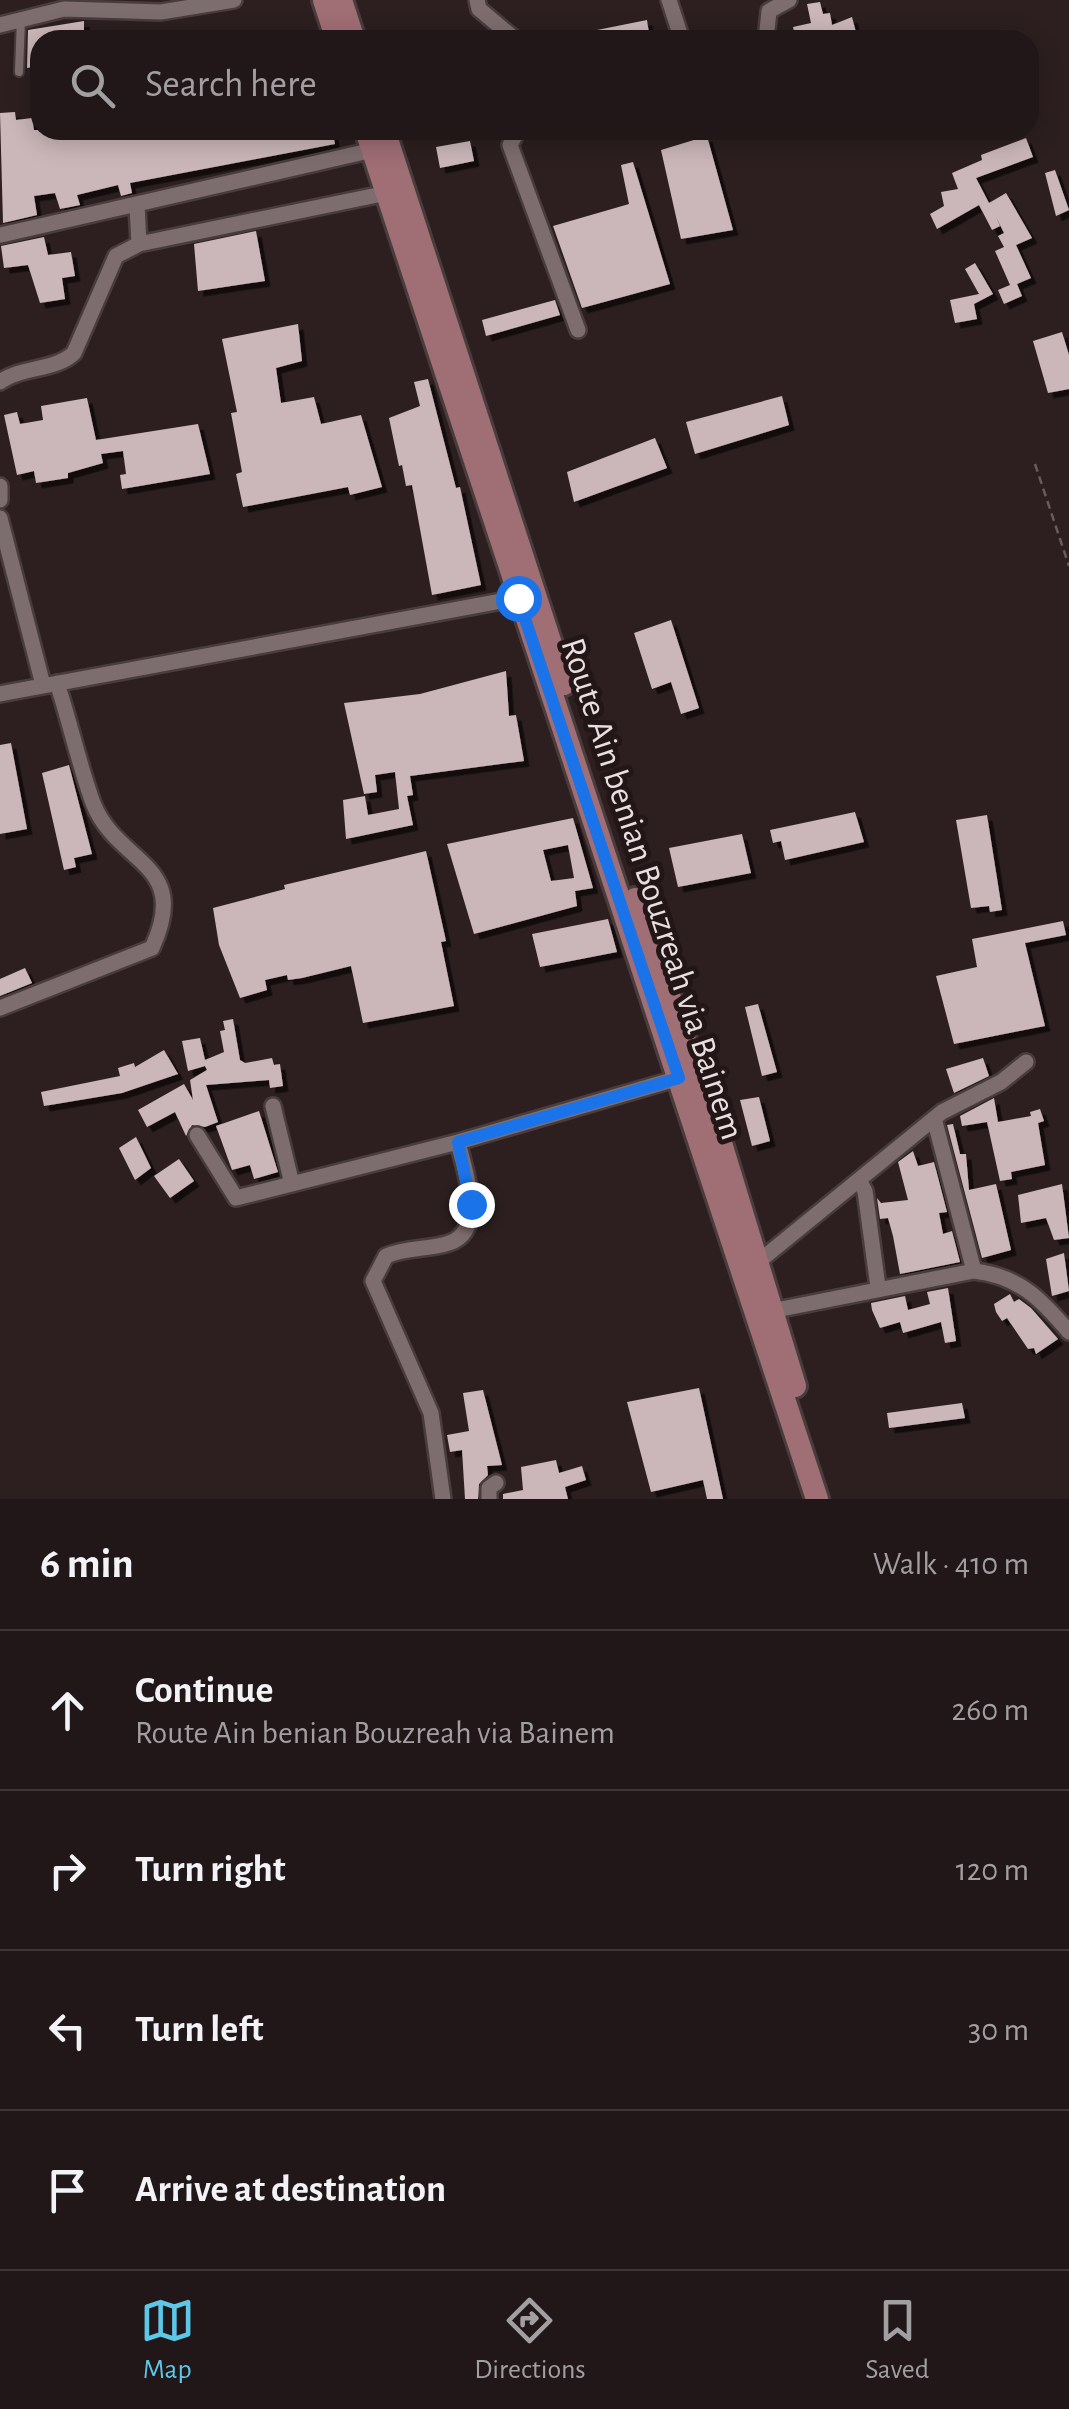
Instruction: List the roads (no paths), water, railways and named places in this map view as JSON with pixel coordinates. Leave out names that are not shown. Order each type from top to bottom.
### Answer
[{"type":"main road","points":[[324,0],[334,30]]},
{"type":"main road","points":[[341,0],[351,30]]},
{"type":"main road","name":"Route Ain benian Bouzreah via Bainem","points":[[375,140],[387,193],[518,598],[817,1499]]},
{"type":"main road","name":"Route Ain benian Bouzreah via Bainem","points":[[375,140],[757,1263],[832,1499]]},
{"type":"street","points":[[0,25],[64,9],[160,12],[234,0]]},
{"type":"street","points":[[477,0],[479,10],[504,30]]},
{"type":"street","points":[[669,0],[679,30]]},
{"type":"street","points":[[767,30],[770,12],[789,0]]},
{"type":"street","points":[[1,235],[137,205],[364,140]]},
{"type":"street","points":[[513,140],[510,145],[578,330]]},
{"type":"street","points":[[0,382],[18,372],[71,357],[116,256],[140,244],[387,193]]},
{"type":"street","points":[[137,205],[140,244]]},
{"type":"street","points":[[0,486],[0,500]]},
{"type":"street","points":[[0,518],[50,684],[94,805],[152,873],[166,900],[166,918],[152,948],[0,1008]]},
{"type":"street","points":[[0,694],[518,598]]},
{"type":"street","points":[[757,1263],[821,1216],[942,1112],[1001,1082],[1026,1062]]},
{"type":"street","points":[[197,1135],[236,1198],[458,1142],[679,1078]]},
{"type":"street","points":[[273,1106],[292,1184]]},
{"type":"street","points":[[934,1122],[974,1271]]},
{"type":"street","points":[[443,1499],[431,1413],[373,1281],[386,1256],[452,1242],[468,1226],[471,1204],[458,1142]]},
{"type":"street","points":[[859,1180],[865,1191],[878,1287]]},
{"type":"street","points":[[772,1311],[974,1271],[994,1274],[1033,1291],[1069,1332]]},
{"type":"street","points":[[489,1499],[489,1488],[496,1483]]},
{"type":"lane","points":[[19,72],[21,19]]}]
